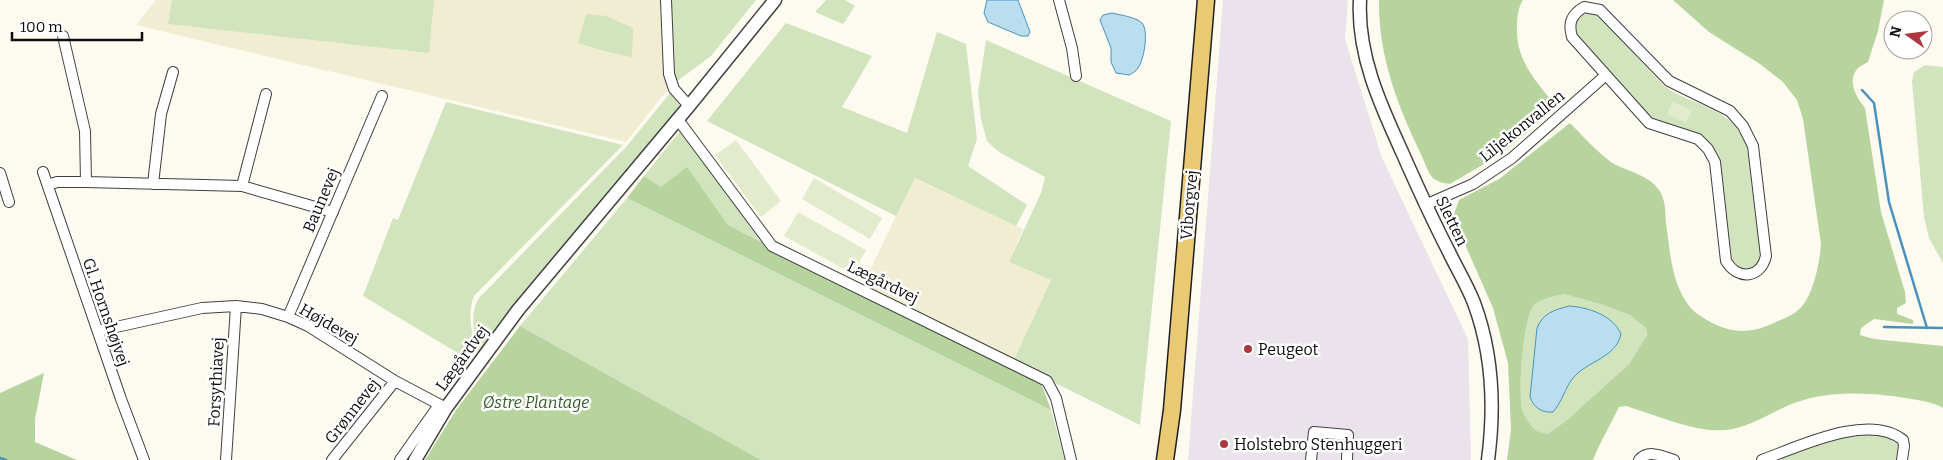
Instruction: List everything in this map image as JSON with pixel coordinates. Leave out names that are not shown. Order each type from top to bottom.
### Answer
[{"type":"main road","name":"Viborgvej","points":[[1165,460],[1172,410],[1206,0]]},
{"type":"main road","name":"Viborgvej","points":[[1172,410],[1172,460]]},
{"type":"street","points":[[666,0],[669,74],[674,89],[689,106]]},
{"type":"street","name":"Lægårdvej","points":[[415,460],[442,406],[518,310],[775,0]]},
{"type":"street","points":[[1058,0],[1072,48],[1076,76]]},
{"type":"street","name":"Sletten","points":[[1360,0],[1359,10],[1365,56],[1379,102],[1425,205],[1474,302],[1487,349],[1492,400],[1492,427],[1488,460]]},
{"type":"street","points":[[1584,7],[1600,10],[1669,82],[1730,111],[1743,126],[1753,146],[1766,256],[1763,266],[1756,273],[1743,274],[1736,272],[1730,268],[1726,261],[1714,162],[1708,149],[1698,140],[1649,123],[1606,75],[1572,37],[1571,19],[1576,12],[1584,7]]},
{"type":"street","points":[[63,36],[85,131],[86,182]]},
{"type":"street","points":[[153,184],[161,114],[173,72]]},
{"type":"street","name":"Liljekonvallen","points":[[1425,205],[1473,184],[1512,158],[1606,75]]},
{"type":"street","points":[[242,186],[266,94]]},
{"type":"street","name":"Baunevej","points":[[288,317],[382,96]]},
{"type":"street","name":"Lægårdvej","points":[[677,120],[772,246],[1047,381],[1056,398],[1070,460]]},
{"type":"street","name":"Gl. Hornshøjvej","points":[[43,172],[128,420],[144,460]]},
{"type":"street","points":[[0,173],[9,202]]},
{"type":"street","points":[[48,185],[57,182],[86,182],[242,186],[333,212]]},
{"type":"street","name":"Højdevej","points":[[98,331],[202,308],[236,306],[262,310],[288,317],[308,326],[395,380],[442,406]]},
{"type":"street","name":"Forsythiavej","points":[[226,460],[236,306]]},
{"type":"street","name":"Grønnevej","points":[[332,460],[395,380]]},
{"type":"street","points":[[400,460],[442,406]]},
{"type":"street","points":[[1762,460],[1834,434],[1854,430],[1877,431],[1898,435],[1903,440],[1904,446],[1902,460]]},
{"type":"street","points":[[1311,460],[1314,432],[1348,435],[1346,460]]},
{"type":"street","points":[[1639,460],[1643,455],[1652,454],[1674,460]]},
{"type":"shaded area","points":[[156,0],[662,0],[665,79],[668,89],[626,142],[136,25]]},
{"type":"shaded area","points":[[1223,0],[1348,0],[1345,39],[1382,158],[1468,339],[1471,460],[1188,460]]},
{"type":"shaded area","points":[[914,178],[1023,229],[1009,262],[1051,280],[1013,362],[863,285]]},
{"type":"green space","points":[[172,0],[434,0],[429,53],[168,24]]},
{"type":"green space","points":[[671,0],[756,0],[711,56],[676,82],[673,67]]},
{"type":"green space","points":[[826,0],[845,0],[855,6],[843,24],[815,12]]},
{"type":"green space","points":[[1379,0],[1523,0],[1517,19],[1517,38],[1520,50],[1535,80],[1557,107],[1501,154],[1450,184],[1436,180],[1429,172],[1404,116],[1390,78],[1382,40]]},
{"type":"green space","points":[[1673,0],[1884,0],[1878,31],[1868,62],[1858,68],[1853,78],[1853,84],[1856,94],[1865,108],[1881,212],[1905,292],[1906,303],[1897,308],[1897,314],[1913,320],[1913,324],[1874,319],[1861,328],[1860,335],[1874,339],[1943,346],[1943,408],[1928,402],[1873,394],[1826,395],[1788,405],[1735,429],[1714,430],[1689,426],[1626,406],[1619,407],[1593,460],[1507,460],[1511,430],[1508,363],[1493,308],[1453,217],[1459,200],[1499,179],[1570,123],[1611,162],[1649,180],[1659,190],[1664,202],[1674,275],[1687,303],[1698,315],[1725,328],[1742,331],[1751,330],[1769,325],[1795,313],[1807,299],[1818,267],[1821,244],[1803,119],[1797,100],[1783,82],[1760,64],[1709,32]],"holes":[[[1564,294],[1630,315],[1646,328],[1647,335],[1629,364],[1567,420],[1548,434],[1537,431],[1525,417],[1521,403],[1522,356],[1527,323],[1531,311],[1538,302]]]},
{"type":"green space","points":[[1584,12],[1598,15],[1664,86],[1722,115],[1740,133],[1747,147],[1761,256],[1759,262],[1751,270],[1738,270],[1730,259],[1712,149],[1649,117],[1574,33],[1575,21]]},
{"type":"green space","points":[[586,14],[606,16],[633,28],[632,57],[578,43]]},
{"type":"green space","points":[[786,23],[872,56],[842,107],[907,133],[937,32],[966,44],[977,139],[968,166],[1027,205],[1016,226],[915,178],[896,216],[707,121]]},
{"type":"green space","points":[[986,40],[1171,121],[1140,425],[1013,362],[1051,280],[1009,262],[1041,193],[1045,177],[999,152],[987,141],[981,119],[978,92]]},
{"type":"green space","points":[[1925,65],[1943,67],[1943,263],[1929,238],[1924,217],[1912,81],[1914,72]]},
{"type":"green space","points":[[670,93],[679,105],[676,113],[478,356],[473,319],[479,298],[627,146]]},
{"type":"green space","points":[[446,102],[623,145],[474,296],[470,314],[473,346],[471,361],[363,296],[393,218],[398,220]]},
{"type":"green space","points":[[1672,102],[1692,110],[1686,123],[1667,114]]},
{"type":"green space","points":[[681,130],[760,241],[728,225],[687,168],[661,187],[644,176]]},
{"type":"green space","points":[[736,140],[781,201],[761,217],[715,155]]},
{"type":"green space","points":[[687,167],[728,225],[1041,383],[1051,410],[627,198],[644,176],[661,187]]},
{"type":"green space","points":[[814,178],[882,218],[870,239],[802,199]]},
{"type":"green space","points":[[627,198],[1051,410],[1065,460],[761,460],[520,326]]},
{"type":"green space","points":[[798,212],[866,250],[853,274],[784,236]]},
{"type":"green space","points":[[1564,294],[1630,315],[1646,328],[1647,335],[1629,364],[1567,420],[1548,434],[1535,430],[1523,412],[1521,403],[1522,356],[1527,323],[1535,304],[1545,298]],"holes":[[[1540,321],[1577,374],[1572,378],[1557,407]]]},
{"type":"green space","name":"Østre Plantage","points":[[520,326],[761,460],[425,460],[456,410]]},
{"type":"green space","points":[[44,373],[35,419],[35,442],[77,460],[0,460],[0,393]]},
{"type":"green space","points":[[1867,434],[1894,437],[1901,446],[1899,460],[1772,460],[1825,441]]},
{"type":"water","points":[[987,0],[1018,0],[1030,32],[1028,36],[1021,36],[988,22],[984,13]]},
{"type":"water","points":[[1112,13],[1136,19],[1144,27],[1145,46],[1142,59],[1137,69],[1129,75],[1116,73],[1111,62],[1111,48],[1100,20],[1103,15]]},
{"type":"water","points":[[1569,306],[1599,313],[1612,322],[1621,334],[1613,349],[1573,378],[1553,412],[1545,412],[1536,407],[1530,397],[1537,328],[1542,319],[1550,313]]},
{"type":"waterway","points":[[1862,90],[1874,103],[1889,202],[1927,328]]},
{"type":"waterway","points":[[1884,327],[1943,328]]},
{"type":"waterway","points":[[0,458],[6,460]]},
{"type":"place","name":"Peugeot","points":[[1248,349]]},
{"type":"place","name":"Holstebro Stenhuggeri","points":[[1224,444]]}]
